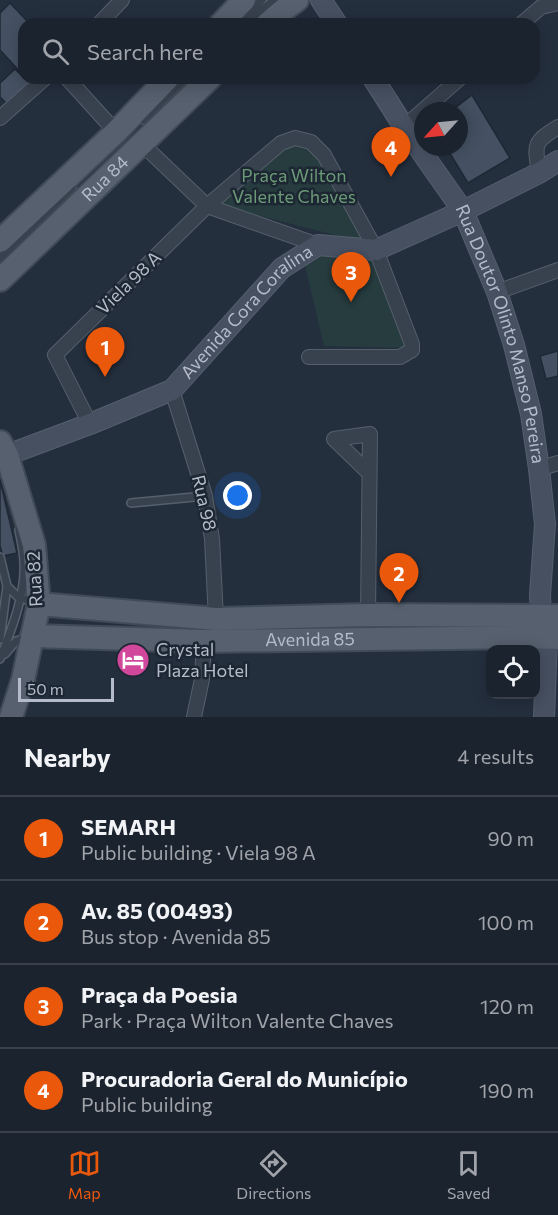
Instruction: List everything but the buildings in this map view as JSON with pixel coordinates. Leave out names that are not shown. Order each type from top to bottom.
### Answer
[{"type":"main road","points":[[227,18],[244,0]]},
{"type":"main road","points":[[274,18],[297,0]]},
{"type":"main road","points":[[321,0],[334,18]]},
{"type":"main road","name":"Rua 84","points":[[0,241],[116,132],[162,84]]},
{"type":"main road","name":"Rua 84","points":[[0,280],[140,133],[202,84]]},
{"type":"main road","name":"Rua Doutor Olinto Manso Pereira","points":[[377,84],[463,211],[497,292],[531,414],[549,466],[549,616],[553,638],[544,717]]},
{"type":"main road","name":"Avenida Cora Coralina","points":[[2,452],[90,424],[172,390],[282,268],[318,245],[375,250],[463,211],[558,161]]},
{"type":"main road","name":"Rua 82","points":[[2,452],[34,545],[29,601],[32,636],[23,680],[11,717]]},
{"type":"main road","name":"Avenida 85","points":[[29,601],[216,619],[368,615],[549,616]]},
{"type":"main road","name":"Avenida 85","points":[[32,636],[204,641],[553,638]]},
{"type":"street","points":[[105,18],[122,0]]},
{"type":"street","points":[[528,18],[541,7],[558,3]]},
{"type":"street","points":[[0,118],[38,84]]},
{"type":"street","points":[[72,84],[116,132]]},
{"type":"street","points":[[404,127],[453,84]]},
{"type":"street","points":[[539,173],[536,147],[541,137],[558,128]]},
{"type":"street","points":[[140,133],[207,206],[318,245]]},
{"type":"street","points":[[207,206],[281,142],[295,138],[312,142],[324,155],[375,250],[412,344],[412,350],[400,357],[309,357]]},
{"type":"street","name":"Viela 98 A","points":[[90,424],[55,355],[207,206]]},
{"type":"street","points":[[497,292],[558,270]]},
{"type":"street","name":"Rua 98","points":[[172,390],[205,496],[212,539],[216,619]]},
{"type":"street","points":[[368,472],[368,615]]},
{"type":"street","points":[[194,717],[202,679],[204,641]]},
{"type":"lane","points":[[246,18],[262,0]]},
{"type":"lane","points":[[252,18],[274,0]]},
{"type":"lane","points":[[140,133],[181,84]]},
{"type":"lane","points":[[0,258],[82,179]]},
{"type":"lane","points":[[2,452],[12,502]]},
{"type":"lane","points":[[130,503],[205,496]]},
{"type":"lane","name":"Rua 82","points":[[0,660],[16,619],[29,601],[17,522]]},
{"type":"lane","name":"Rua 82","points":[[0,557],[7,586],[0,639]]},
{"type":"lane","points":[[7,586],[29,601]]},
{"type":"lane","points":[[0,660],[16,641],[32,636]]},
{"type":"green space","name":"Praça Wilton Valente Chaves","points":[[292,147],[310,151],[324,163],[364,237],[351,239],[217,205],[279,151]]},
{"type":"green space","points":[[371,250],[407,348],[324,346],[303,257]]},
{"type":"place","name":"Procuradoria Geral do Município","points":[[391,177]]},
{"type":"place","name":"Praça da Poesia","points":[[351,302]]},
{"type":"place","name":"SEMARH","points":[[105,377]]},
{"type":"place","name":"Av. 85 (00493)","points":[[399,603]]},
{"type":"place","name":"Crystal Plaza Hotel","points":[[133,660]]}]
